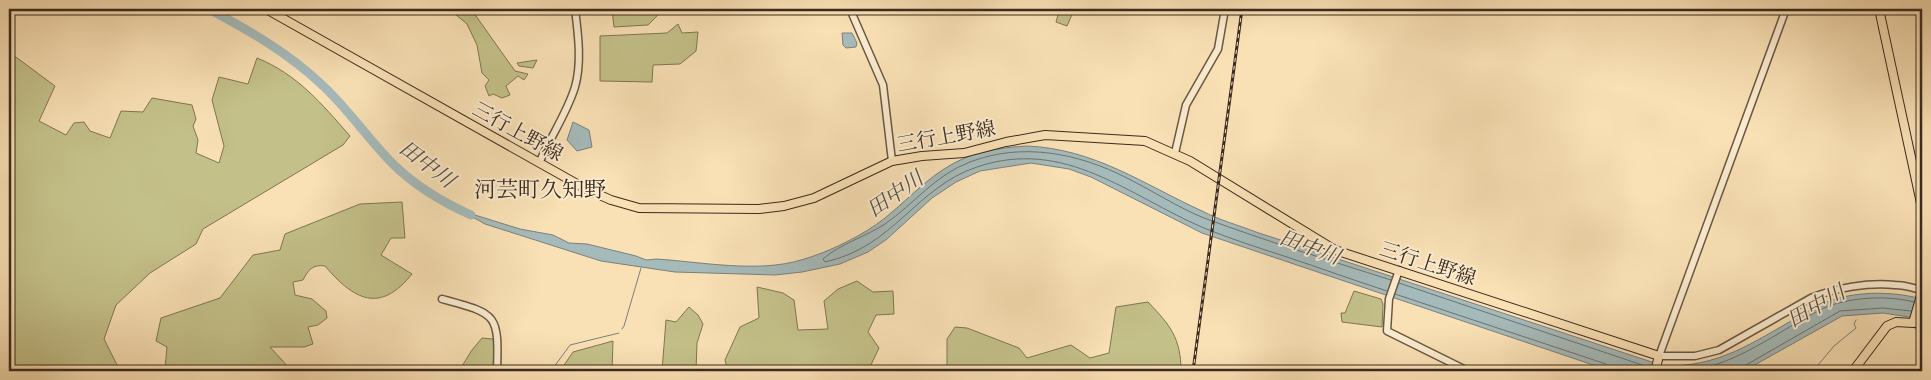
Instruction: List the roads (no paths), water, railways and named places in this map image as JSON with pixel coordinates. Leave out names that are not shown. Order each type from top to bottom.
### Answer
[{"type":"main road","name":"三行上野線","points":[[266,9],[540,161],[586,189],[611,200],[634,207],[656,209],[759,209],[792,204],[814,198],[892,161],[922,156],[964,153],[1006,142],[1045,135],[1145,141],[1175,153],[1289,221],[1324,245],[1398,272],[1658,358]]},
{"type":"main road","points":[[1879,9],[1922,208]]},
{"type":"main road","points":[[1852,371],[1888,326],[1896,322],[1913,321],[1922,292]]},
{"type":"main road","points":[[1655,371],[1658,358]]},
{"type":"street","points":[[540,161],[570,100],[576,82],[578,58],[575,9]]},
{"type":"street","points":[[850,9],[883,85],[892,161]]},
{"type":"street","points":[[1175,153],[1186,104],[1218,49],[1225,9]]},
{"type":"street","points":[[1786,9],[1658,358],[1695,356],[1719,350],[1811,298],[1827,292],[1877,285],[1903,285],[1922,292]]},
{"type":"street","points":[[1398,272],[1389,298],[1387,331],[1468,371]]},
{"type":"street","points":[[442,298],[481,310],[493,319],[498,336],[497,371]]},
{"type":"street","points":[[1913,321],[1922,326]]},
{"type":"water","points":[[842,33],[852,33],[857,43],[856,47],[846,48],[843,45]]},
{"type":"water","points":[[573,122],[589,130],[592,147],[577,151],[567,140]]},
{"type":"water","points":[[1027,146],[1052,149],[1097,161],[1139,179],[1208,214],[1256,232],[1664,366],[1702,362],[1734,352],[1823,303],[1849,296],[1881,293],[1922,299],[1922,319],[1883,313],[1842,316],[1744,371],[1611,371],[1202,233],[1091,177],[1069,169],[1031,163],[980,171],[956,182],[932,198],[887,239],[868,252],[840,264],[802,272],[775,275],[675,272],[601,261],[485,224],[462,211],[520,229],[553,235],[569,243],[587,244],[646,260],[657,259],[711,264],[767,266],[801,260],[822,253],[867,231],[934,176],[955,162],[989,151]]},
{"type":"waterway","name":"田中川","points":[[209,9],[253,33],[294,61],[330,92],[383,153],[410,179],[429,192],[471,215]]},
{"type":"waterway","points":[[622,329],[641,268]]},
{"type":"waterway","points":[[1813,371],[1834,346],[1856,328],[1854,324],[1856,320]]},
{"type":"waterway","points":[[551,371],[570,345],[619,333]]},
{"type":"railway","points":[[1193,371],[1242,9]]},
{"type":"district","name":"河芸町久知野","points":[[540,189]]}]
